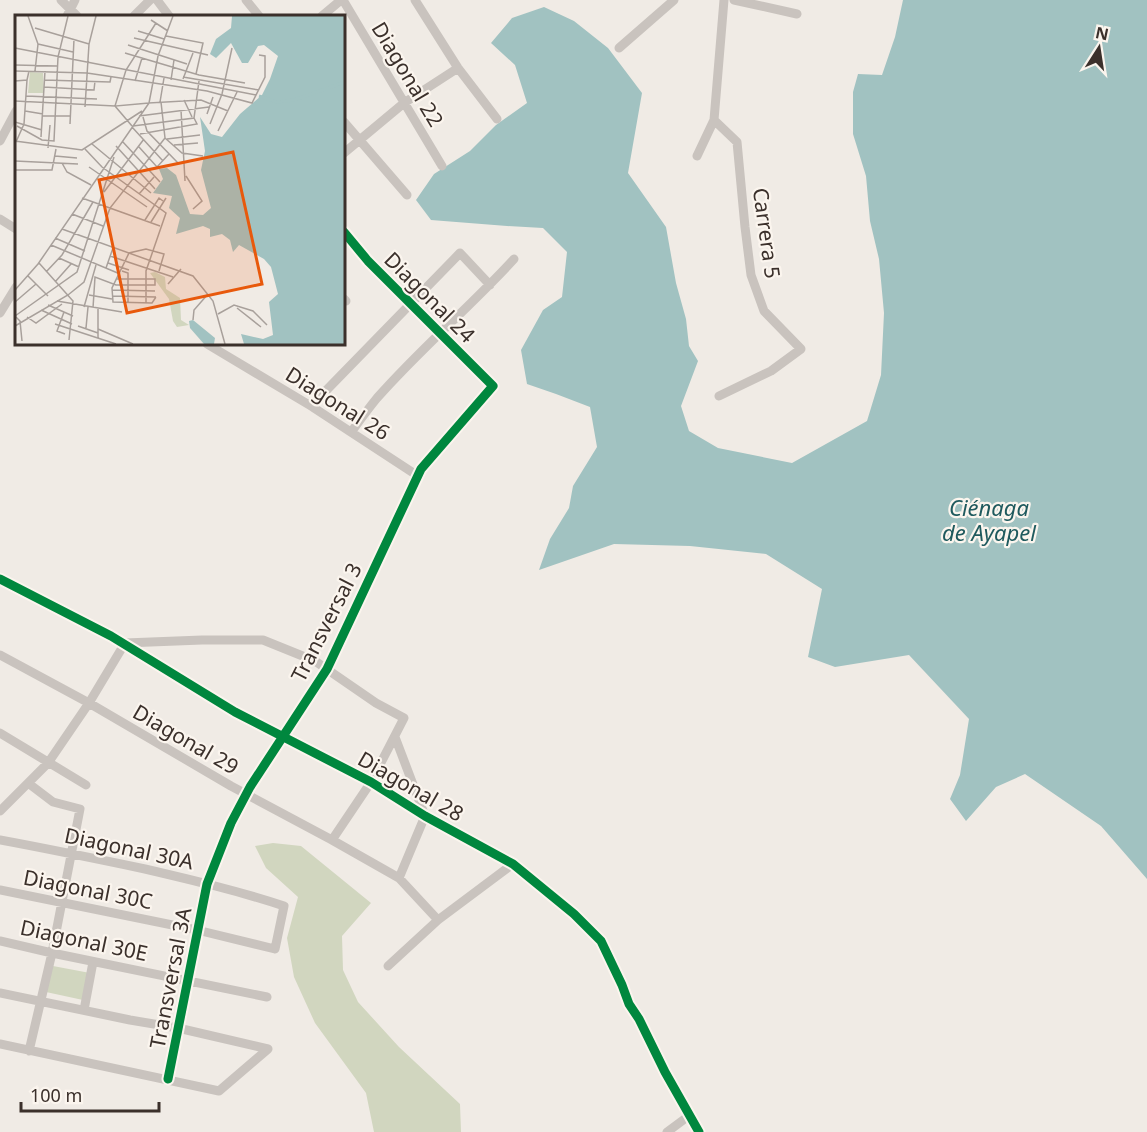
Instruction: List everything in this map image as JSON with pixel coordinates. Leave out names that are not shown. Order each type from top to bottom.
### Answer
[{"type":"street","points":[[62,0],[71,14]]},
{"type":"street","points":[[71,14],[75,0]]},
{"type":"street","points":[[135,15],[150,0]]},
{"type":"street","points":[[157,0],[168,15]]},
{"type":"street","points":[[246,0],[258,15]]},
{"type":"street","points":[[323,15],[342,0]]},
{"type":"street","name":"Diagonal 22","points":[[342,0],[442,166]]},
{"type":"street","points":[[415,0],[459,68],[497,119]]},
{"type":"street","points":[[619,48],[674,0]]},
{"type":"street","points":[[697,156],[714,120],[724,0]]},
{"type":"street","points":[[734,0],[797,14]]},
{"type":"street","points":[[345,152],[404,103],[459,68]]},
{"type":"street","points":[[0,141],[15,113]]},
{"type":"street","name":"Carrera 5","points":[[714,120],[737,142],[751,275],[764,311],[801,349],[771,371],[718,396]]},
{"type":"street","points":[[345,123],[406,195]]},
{"type":"street","points":[[0,219],[15,228]]},
{"type":"street","name":"Diagonal 24","points":[[345,233],[368,261],[494,386]]},
{"type":"street","points":[[311,405],[459,253],[490,285]]},
{"type":"street","points":[[352,431],[377,399],[440,332],[514,259]]},
{"type":"street","points":[[0,313],[15,288]]},
{"type":"street","name":"Diagonal 26","points":[[209,345],[311,405],[418,476]]},
{"type":"street","name":"Transversal 3","points":[[207,884],[231,823],[247,794],[327,669],[421,469],[494,386]]},
{"type":"street","name":"Diagonal 28","points":[[0,579],[124,643],[235,711],[371,782],[425,816],[513,864],[574,914],[601,941],[629,1004],[699,1132]]},
{"type":"street","points":[[0,811],[48,763],[89,704],[124,643],[263,640],[315,661],[376,704],[404,718],[371,782],[332,840]]},
{"type":"street","name":"Diagonal 29","points":[[0,655],[399,878],[438,920]]},
{"type":"street","points":[[0,733],[86,785]]},
{"type":"street","points":[[395,737],[425,816],[399,878]]},
{"type":"street","points":[[28,783],[53,802],[80,809],[52,953],[29,1051]]},
{"type":"street","points":[[0,795],[10,802]]},
{"type":"street","name":"Diagonal 30A","points":[[0,840],[72,853],[207,884],[284,906],[274,950]]},
{"type":"street","points":[[388,966],[438,920],[513,864]]},
{"type":"street","name":"Transversal 3A","points":[[168,1079],[207,884]]},
{"type":"street","name":"Diagonal 30C","points":[[0,890],[197,930],[274,950]]},
{"type":"street","name":"Diagonal 30E","points":[[0,940],[93,962],[267,997]]},
{"type":"street","points":[[84,1010],[93,962]]},
{"type":"street","points":[[0,993],[178,1028],[268,1049],[219,1091],[0,1044]]},
{"type":"street","points":[[667,1132],[690,1115]]},
{"type":"green space","points":[[273,843],[301,846],[371,903],[342,936],[343,970],[358,1002],[399,1047],[460,1104],[461,1132],[374,1132],[366,1093],[315,1023],[294,977],[287,938],[298,897],[266,868],[255,846]]},
{"type":"green space","points":[[53,966],[90,973],[83,1000],[46,992]]},
{"type":"water","name":"Ciénaga de Ayapel","points":[[903,0],[1147,0],[1147,879],[1101,826],[1025,774],[996,787],[966,821],[950,799],[960,775],[969,719],[909,655],[835,667],[808,657],[822,589],[766,554],[690,546],[614,544],[539,570],[550,539],[569,508],[573,486],[597,447],[590,407],[527,384],[521,350],[543,310],[562,297],[567,252],[543,228],[431,220],[416,200],[434,174],[470,151],[496,125],[527,103],[515,65],[491,43],[512,18],[544,7],[574,21],[608,48],[642,93],[628,173],[666,227],[676,283],[686,319],[689,346],[698,361],[681,406],[689,431],[718,448],[792,463],[867,421],[881,375],[884,313],[879,259],[870,221],[866,176],[853,134],[853,92],[858,74],[882,75],[895,37]]},
{"type":"cycle path","points":[[168,1079],[207,884],[231,823],[250,787],[327,669],[421,469],[493,386],[368,261],[345,233]]},
{"type":"cycle path","points":[[0,579],[111,636],[235,712],[371,782],[425,816],[513,864],[574,914],[601,941],[629,1004],[699,1132]]}]
